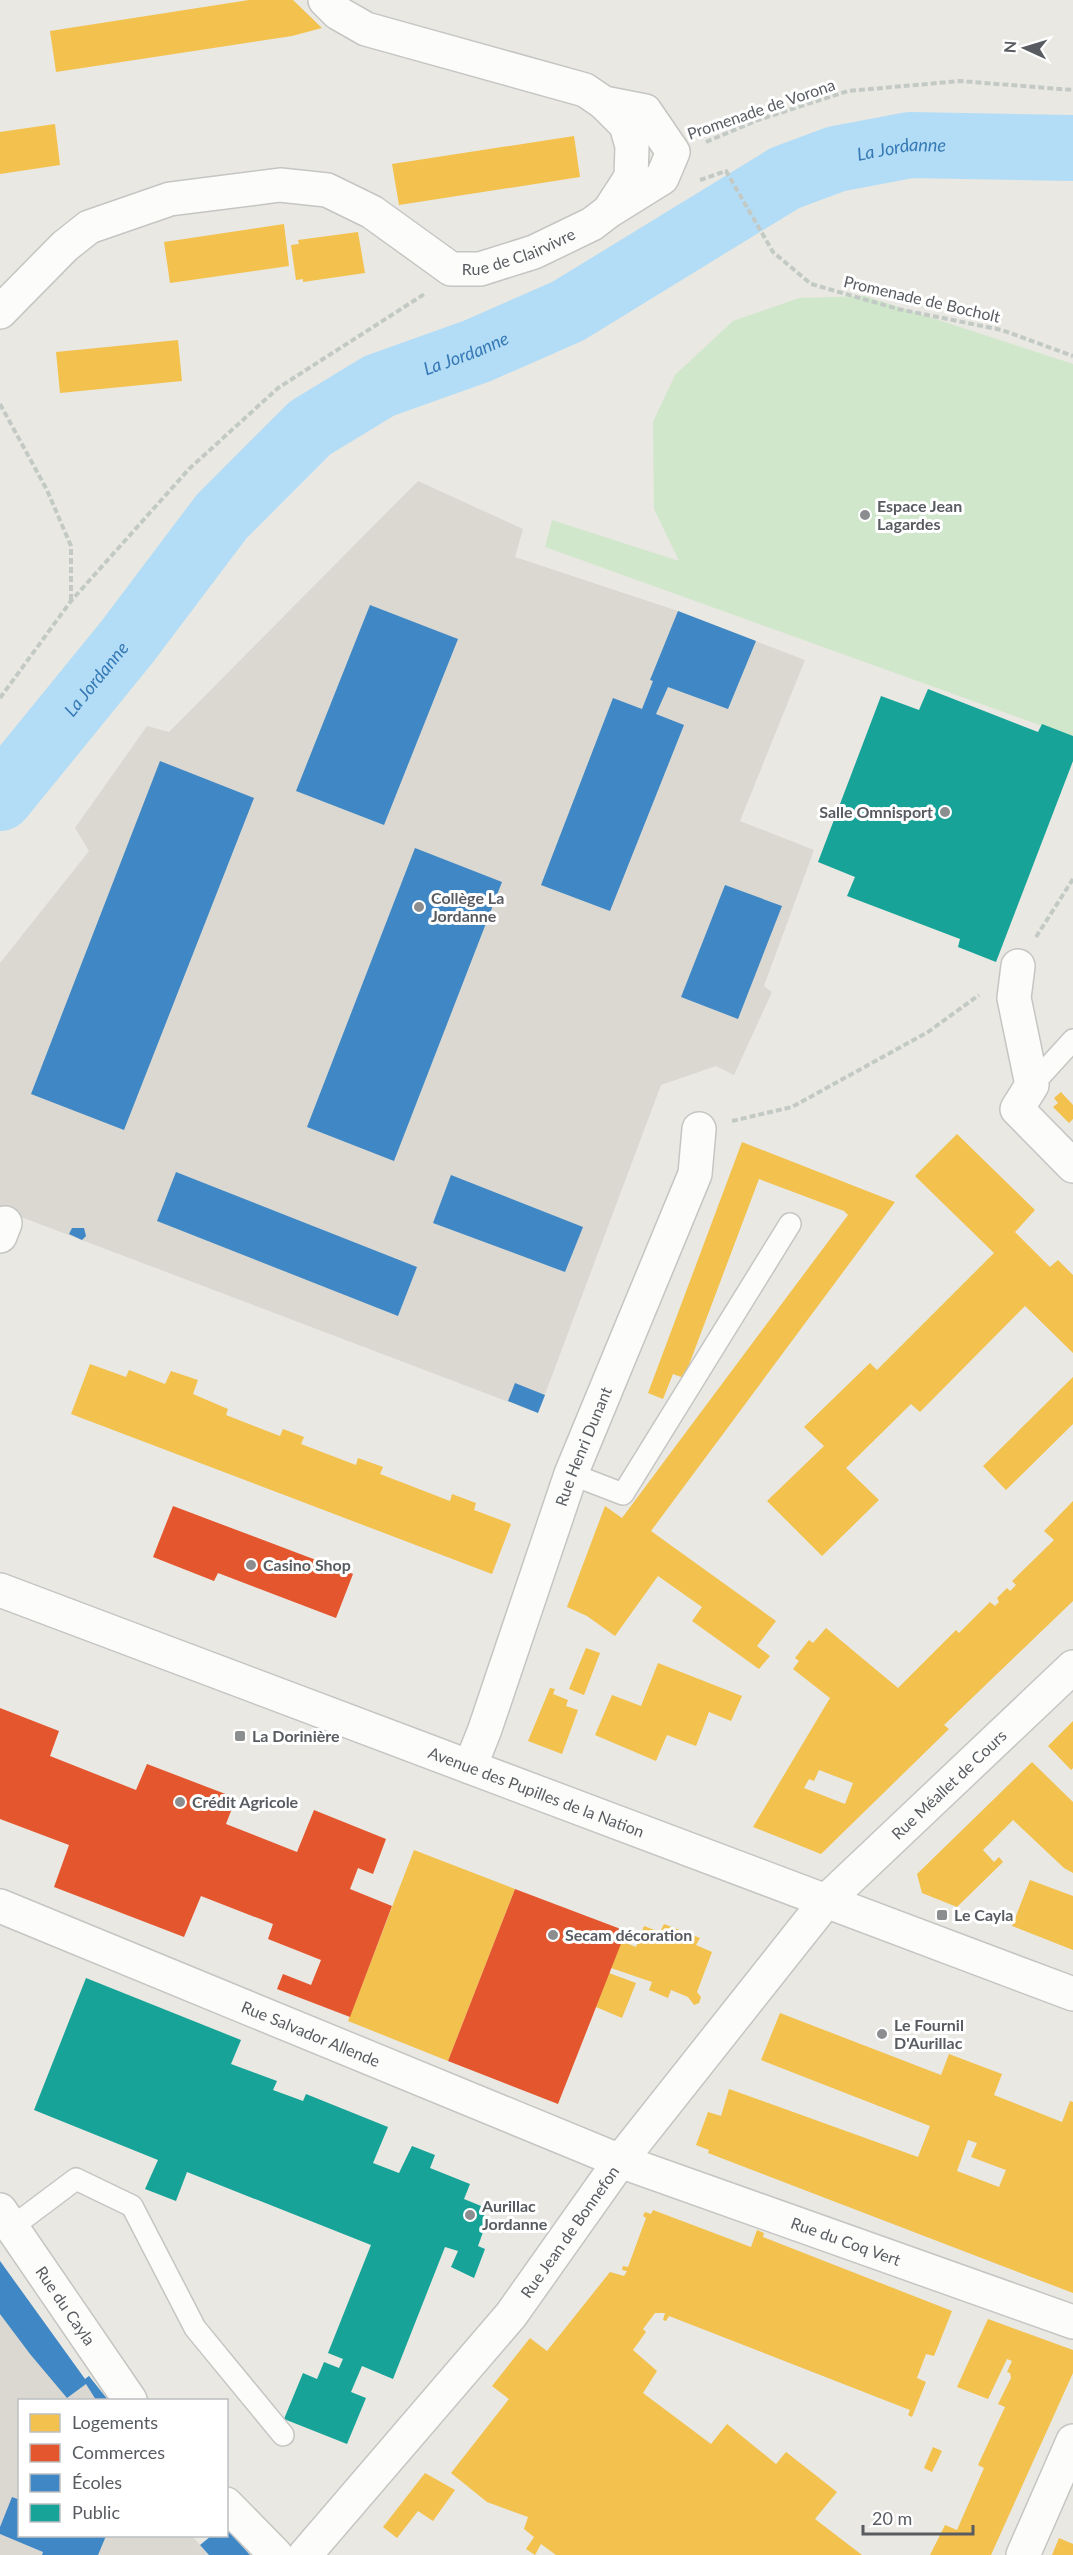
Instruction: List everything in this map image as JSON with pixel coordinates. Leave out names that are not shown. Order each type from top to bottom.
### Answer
[{"type":"street","points":[[325,0],[338,13],[366,29],[585,90],[604,103],[626,125],[632,146],[631,177],[609,211]]},
{"type":"street","points":[[604,103],[645,111],[673,152]]},
{"type":"street","name":"Rue de Clairvivre","points":[[0,312],[65,246],[89,227],[170,199],[280,185],[327,189],[372,213],[451,269],[480,269],[534,252],[592,224],[662,178],[673,152]]},
{"type":"street","points":[[1018,966],[1014,999],[1032,1085],[1017,1109],[1073,1166]]},
{"type":"street","name":"Rue Henri Dunant","points":[[470,1767],[571,1474],[695,1174],[699,1129]]},
{"type":"street","name":"Avenue des Pupilles de la Nation","points":[[0,1590],[1073,1994]]},
{"type":"street","name":"Rue Méallet de Cours","points":[[826,1901],[1073,1667]]},
{"type":"street","name":"Rue Jean de Bonnefon","points":[[305,2555],[511,2315],[620,2161],[826,1901]]},
{"type":"street","name":"Rue Salvador Allende","points":[[0,1906],[620,2161]]},
{"type":"street","name":"Rue du Coq Vert","points":[[620,2161],[1073,2322]]},
{"type":"street","name":"Rue du Cayla","points":[[6,2218],[129,2399]]},
{"type":"street","points":[[1023,2555],[1073,2441]]},
{"type":"street","points":[[228,2506],[276,2555]]},
{"type":"lane","points":[[1032,1085],[1073,1040]]},
{"type":"lane","points":[[571,1474],[623,1494],[790,1224]]},
{"type":"lane","points":[[6,2218],[76,2179],[132,2206],[195,2328],[283,2435]]},
{"type":"path","name":"Promenade de Vorona","points":[[673,152],[717,139],[758,120],[848,91],[960,81],[1073,90]]},
{"type":"path","name":"Promenade de Bocholt","points":[[691,184],[726,171],[773,252],[811,284],[898,309],[1002,330],[1073,356]]},
{"type":"path","points":[[0,698],[71,601],[189,469],[278,388],[430,291],[451,269]]},
{"type":"path","points":[[0,404],[47,490],[71,546],[71,601]]},
{"type":"path","points":[[699,1129],[792,1107],[928,1032],[1018,966],[1073,879]]},
{"type":"shaded area","name":"Collège La Jordanne","points":[[418,481],[523,529],[515,557],[678,611],[805,660],[740,821],[814,850],[764,986],[772,992],[734,1075],[716,1066],[661,1085],[538,1413],[0,1209],[0,963],[89,851],[75,828],[147,726],[169,732]]},
{"type":"shaded area","points":[[0,2261],[85,2379],[89,2376],[107,2399],[18,2399],[18,2537],[193,2537],[209,2555],[0,2555]]},
{"type":"green space","name":"Espace Jean Lagardes","points":[[865,296],[1073,364],[1073,737],[545,547],[552,520],[679,561],[654,509],[653,422],[675,375],[733,321],[799,298]]},
{"type":"building: Logements","points":[[249,0],[293,0],[322,28],[292,36],[56,72],[50,31]]},
{"type":"building: Logements","points":[[55,124],[60,165],[0,174],[0,132]]},
{"type":"building: Logements","points":[[574,136],[580,177],[399,205],[392,164]]},
{"type":"building: Logements","points":[[284,224],[289,266],[170,283],[164,242]]},
{"type":"building: Logements","points":[[358,232],[365,273],[303,282],[303,279],[296,280],[291,245],[299,244],[298,240]]},
{"type":"building: Logements","points":[[178,340],[182,381],[60,393],[56,352]]},
{"type":"building: Logements","points":[[1061,1092],[1073,1105],[1073,1119],[1069,1123],[1053,1107],[1058,1103],[1054,1098]]},
{"type":"building: Logements","points":[[957,1134],[1035,1210],[1015,1232],[1050,1267],[1058,1260],[1073,1275],[1073,1353],[1025,1306],[920,1412],[911,1404],[846,1468],[879,1500],[822,1556],[767,1501],[824,1446],[804,1427],[870,1363],[877,1370],[994,1253],[915,1176]]},
{"type":"building: Logements","points":[[742,1142],[895,1202],[651,1531],[776,1621],[757,1646],[770,1656],[759,1669],[692,1621],[702,1607],[658,1576],[615,1636],[587,1616],[567,1607],[605,1506],[622,1518],[848,1215],[844,1211],[759,1179],[684,1378],[673,1374],[663,1399],[648,1393]]},
{"type":"building: Logements","points":[[90,1364],[126,1377],[129,1370],[165,1384],[171,1371],[198,1380],[193,1394],[228,1409],[226,1415],[280,1436],[283,1429],[304,1437],[301,1444],[356,1465],[358,1458],[383,1467],[380,1474],[450,1501],[452,1494],[476,1503],[474,1510],[511,1524],[492,1574],[71,1414]]},
{"type":"building: Logements","points":[[1073,1377],[1073,1424],[1006,1490],[983,1466]]},
{"type":"building: Logements","points":[[1073,1501],[1073,1601],[944,1725],[949,1729],[821,1854],[753,1827],[830,1698],[793,1669],[799,1661],[795,1658],[809,1640],[813,1643],[826,1628],[898,1688],[956,1630],[959,1633],[990,1602],[995,1606],[999,1602],[997,1598],[1007,1588],[1010,1591],[1016,1585],[1012,1581],[1054,1540],[1044,1531]],"holes":[[[819,1770],[853,1783],[845,1804],[804,1788],[809,1779],[814,1781]]]},
{"type":"building: Logements","points":[[586,1648],[600,1653],[584,1695],[569,1689]]},
{"type":"building: Logements","points":[[658,1663],[742,1696],[731,1721],[709,1712],[696,1746],[667,1735],[656,1761],[595,1735],[612,1695],[641,1706]]},
{"type":"building: Logements","points":[[550,1688],[555,1689],[553,1694],[568,1700],[566,1706],[578,1710],[562,1754],[528,1741]]},
{"type":"building: Logements","points":[[1073,1721],[1073,1768],[1071,1770],[1048,1746]]},
{"type":"building: Logements","points":[[1032,1762],[1073,1802],[1073,1873],[1064,1868],[1013,1820],[983,1850],[994,1862],[999,1857],[1003,1862],[957,1907],[922,1893],[917,1874]]},
{"type":"building: Logements","points":[[414,1850],[515,1889],[448,2061],[348,2021]]},
{"type":"building: Logements","points":[[1030,1880],[1073,1896],[1073,1950],[1012,1926]]},
{"type":"building: Logements","points":[[664,1924],[700,1938],[696,1945],[712,1952],[697,1992],[701,1997],[699,2003],[694,2005],[688,1997],[671,1990],[668,1998],[649,1990],[652,1982],[611,1968],[621,1941],[636,1947],[644,1926],[660,1932]]},
{"type":"building: Logements","points":[[609,1973],[636,1983],[622,2018],[596,2007]]},
{"type":"building: Logements","points":[[780,2013],[941,2075],[949,2054],[1002,2074],[994,2095],[1062,2122],[1070,2101],[1073,2102],[1073,2293],[708,2153],[709,2150],[696,2145],[708,2112],[721,2116],[729,2089],[918,2157],[930,2126],[761,2060]],"holes":[[[968,2140],[977,2143],[971,2157],[1006,2170],[999,2187],[957,2171]]]},
{"type":"building: Logements","points":[[653,2210],[751,2247],[757,2230],[764,2233],[763,2237],[952,2311],[934,2356],[926,2354],[917,2378],[926,2382],[912,2417],[908,2415],[910,2410],[669,2316],[666,2321],[663,2320],[665,2313],[655,2313],[643,2329],[646,2332],[633,2350],[657,2371],[643,2393],[711,2444],[727,2424],[776,2464],[786,2452],[837,2492],[815,2519],[862,2555],[556,2555],[541,2544],[535,2555],[526,2549],[534,2537],[524,2529],[528,2517],[487,2502],[451,2473],[509,2399],[492,2386],[530,2338],[547,2351],[610,2272],[624,2276],[627,2271],[622,2270],[623,2266],[628,2267],[646,2218],[643,2216],[645,2212],[651,2214]]},
{"type":"building: Logements","points":[[988,2319],[1073,2350],[1073,2373],[991,2555],[930,2555],[945,2525],[957,2530],[984,2468],[978,2465],[1005,2407],[998,2404],[1011,2378],[1010,2373],[1007,2372],[1012,2361],[1007,2359],[988,2399],[957,2387]]},
{"type":"building: Logements","points":[[933,2447],[942,2451],[932,2472],[924,2468]]},
{"type":"building: Logements","points":[[425,2473],[455,2490],[433,2521],[418,2511],[397,2538],[383,2527]]},
{"type":"building: Logements","points":[[1059,2538],[1073,2544],[1073,2555],[1052,2555]]},
{"type":"building: Commerces","name":"Casino Shop","points":[[173,1506],[353,1574],[336,1618],[218,1573],[214,1581],[153,1557]]},
{"type":"building: Commerces","points":[[0,1708],[59,1731],[50,1756],[136,1790],[147,1764],[236,1798],[226,1824],[297,1852],[314,1810],[386,1839],[373,1874],[358,1868],[350,1889],[392,1906],[350,2017],[277,1989],[283,1974],[311,1985],[321,1960],[268,1939],[273,1924],[201,1896],[184,1937],[54,1887],[69,1845],[0,1819]]},
{"type":"building: Commerces","points":[[515,1889],[626,1931],[558,2104],[448,2061]]},
{"type":"building: Écoles","points":[[370,605],[458,639],[384,825],[296,791]]},
{"type":"building: Écoles","points":[[678,611],[756,641],[728,709],[668,687],[656,714],[684,725],[610,911],[541,885],[613,698],[642,709],[653,681],[650,680]]},
{"type":"building: Écoles","points":[[160,761],[254,798],[124,1130],[31,1094]]},
{"type":"building: Écoles","points":[[415,848],[502,882],[394,1161],[307,1127]]},
{"type":"building: Écoles","points":[[725,885],[782,906],[738,1019],[681,997]]},
{"type":"building: Écoles","points":[[176,1172],[417,1267],[398,1316],[157,1221]]},
{"type":"building: Écoles","points":[[451,1175],[583,1227],[565,1272],[433,1223]]},
{"type":"building: Écoles","points":[[72,1228],[84,1228],[86,1236],[82,1240],[69,1234]]},
{"type":"building: Écoles","points":[[515,1383],[545,1395],[538,1413],[508,1401]]},
{"type":"building: Écoles","points":[[0,2261],[85,2379],[89,2376],[107,2399],[95,2399],[86,2384],[67,2398],[0,2314]]},
{"type":"building: Écoles","points":[[12,2497],[18,2499],[18,2537],[106,2537],[98,2555],[42,2555],[43,2552],[0,2534],[0,2527]]},
{"type":"building: Écoles","points":[[228,2530],[250,2555],[209,2555],[200,2545],[210,2537],[228,2537]]},
{"type":"building: Public","name":"Salle Omnisport","points":[[928,689],[1038,732],[1042,724],[1073,736],[1073,761],[996,962],[958,947],[960,939],[847,896],[855,877],[818,862],[881,696],[919,710]]},
{"type":"building: Public","points":[[86,1978],[241,2040],[231,2064],[277,2081],[273,2090],[303,2101],[306,2094],[388,2127],[373,2163],[399,2173],[412,2146],[435,2155],[430,2168],[470,2184],[464,2199],[486,2208],[483,2219],[487,2221],[478,2246],[485,2249],[474,2278],[451,2267],[458,2251],[445,2247],[393,2379],[362,2366],[351,2392],[366,2398],[347,2444],[284,2419],[303,2373],[317,2379],[324,2362],[339,2368],[343,2359],[328,2353],[371,2245],[187,2172],[176,2201],[145,2189],[158,2160],[34,2110]]},
{"type":"waterway","name":"La Jordanne","points":[[0,798],[127,642],[222,516],[310,428],[379,386],[477,351],[568,311],[785,178],[836,159],[910,145],[1073,148]]},
{"type":"place","name":"Espace Jean Lagardes","points":[[865,515]]},
{"type":"place","name":"Salle Omnisport","points":[[945,812]]},
{"type":"place","name":"Collège La Jordanne","points":[[419,907]]},
{"type":"place","name":"Casino Shop","points":[[251,1565]]},
{"type":"place","name":"La Dorinière","points":[[240,1736]]},
{"type":"place","name":"Crédit Agricole","points":[[180,1802]]},
{"type":"place","name":"Le Cayla","points":[[942,1915]]},
{"type":"place","name":"Secam décoration","points":[[553,1935]]},
{"type":"place","name":"Le Fournil D'Aurillac","points":[[882,2034]]},
{"type":"place","name":"Aurillac Jordanne","points":[[470,2215]]}]
